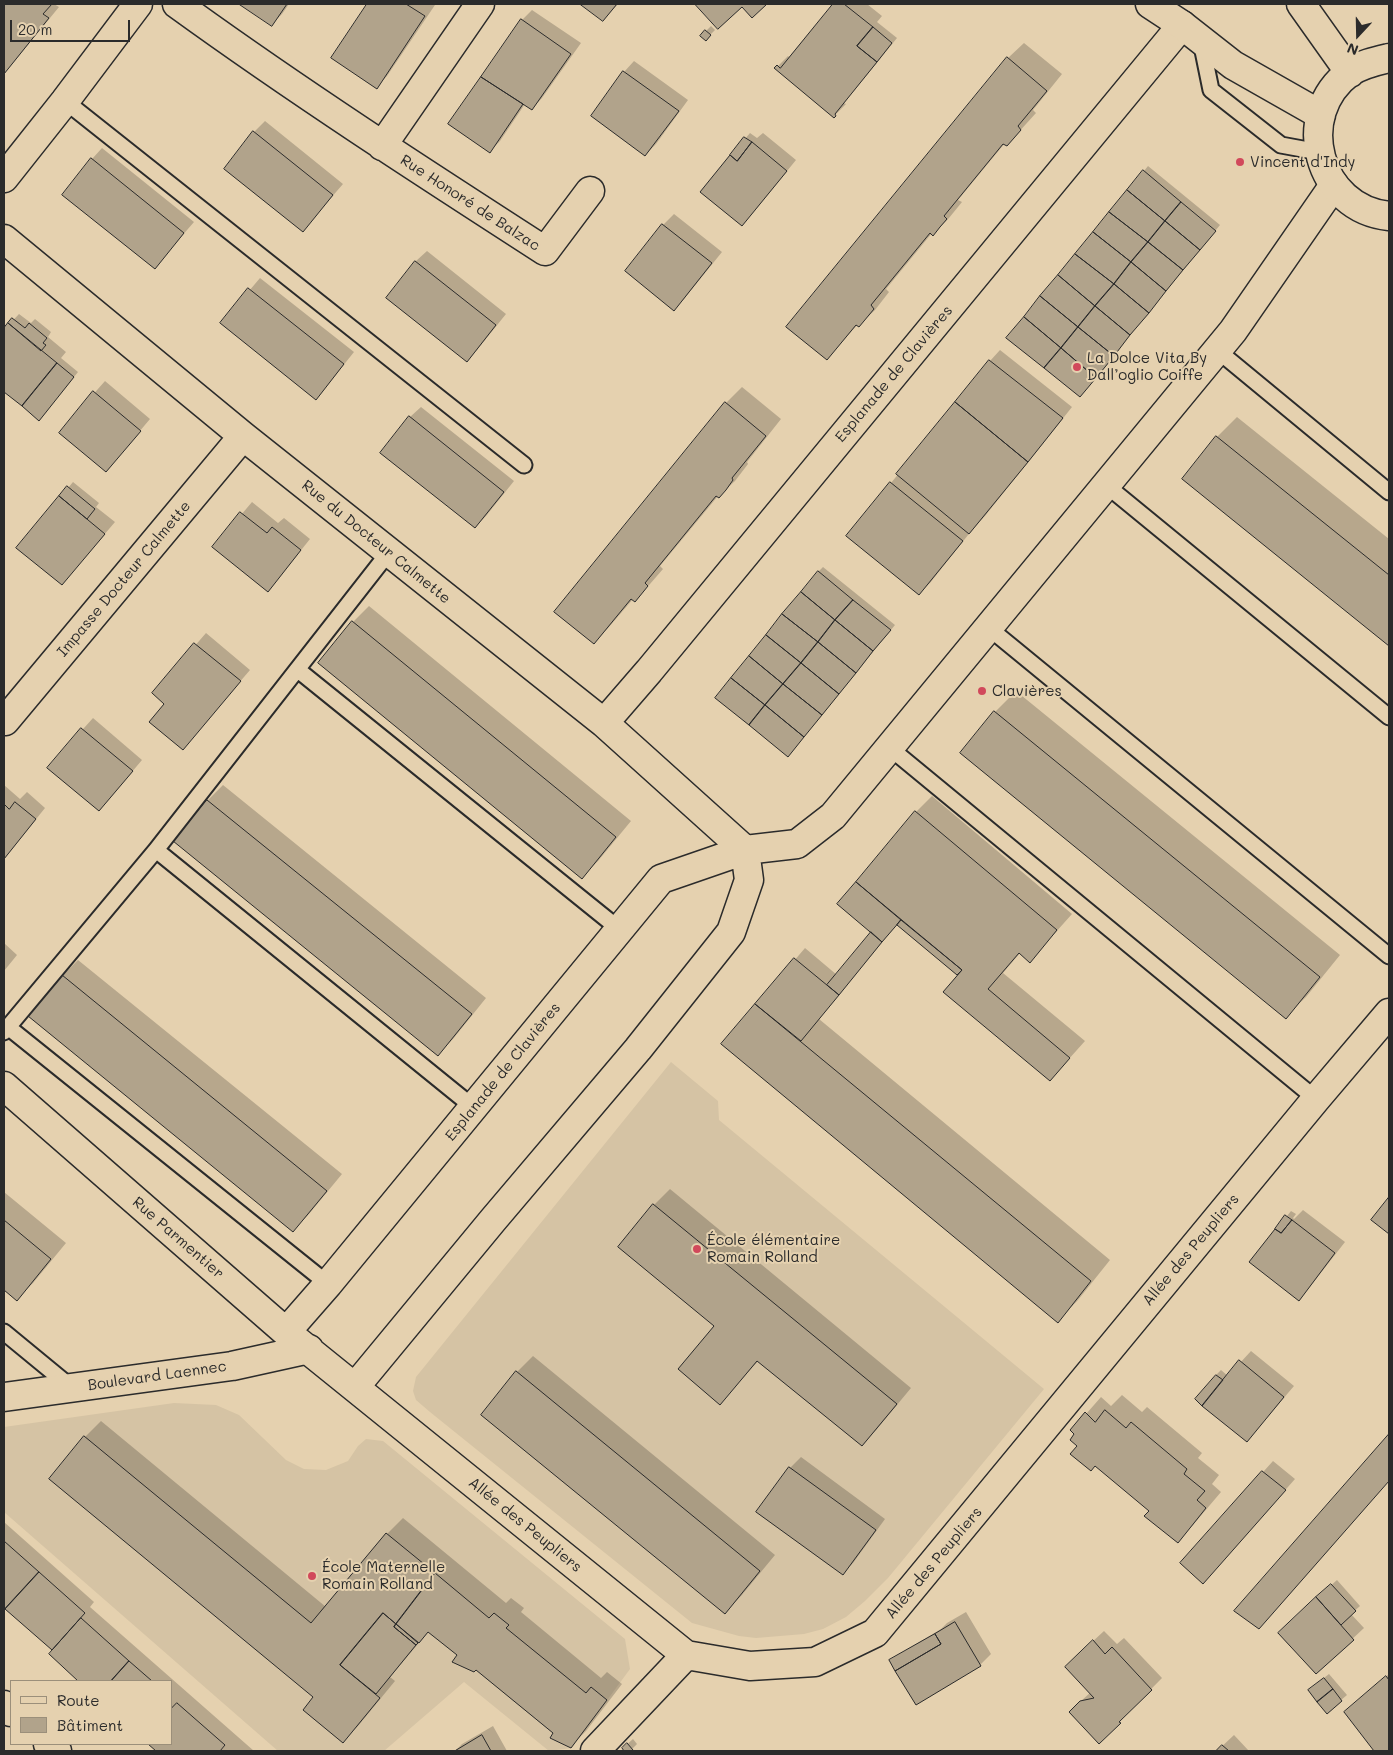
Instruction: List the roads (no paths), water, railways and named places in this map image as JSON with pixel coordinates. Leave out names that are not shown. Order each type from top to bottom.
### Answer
[{"type":"street","points":[[4,178],[138,4]]},
{"type":"street","name":"Rue Honoré de Balzac","points":[[177,4],[382,146],[545,251],[590,190]]},
{"type":"street","points":[[382,146],[480,4]]},
{"type":"street","points":[[1150,4],[1192,32],[1233,66],[1321,114]]},
{"type":"street","points":[[1301,4],[1350,72]]},
{"type":"street","name":"Esplanade de Clavières","points":[[604,723],[1192,32]]},
{"type":"street","points":[[1389,58],[1369,62],[1350,72],[1332,91],[1321,114],[1318,133],[1319,152],[1324,169],[1334,185],[1353,203],[1378,215],[1389,216]]},
{"type":"street","name":"Esplanade de Clavières","points":[[286,1332],[328,1284],[661,879],[745,850],[797,844],[833,816],[1233,331],[1334,185]]},
{"type":"street","name":"Rue du Docteur Calmette","points":[[4,239],[243,436],[604,723],[745,850]]},
{"type":"street","name":"Impasse Docteur Calmette","points":[[5,721],[243,436]]},
{"type":"street","points":[[355,1387],[492,1220],[638,1049],[731,932],[749,880],[745,850]]},
{"type":"street","name":"Allée des Peupliers","points":[[355,1387],[686,1655],[750,1666],[815,1662],[876,1633],[1389,1013]]},
{"type":"street","name":"Rue Parmentier","points":[[4,1086],[286,1332],[355,1387]]},
{"type":"street","name":"Boulevard Laennec","points":[[4,1397],[232,1366],[309,1349]]},
{"type":"street","points":[[595,1751],[686,1655]]},
{"type":"lane","points":[[1192,32],[1211,90],[1281,145],[1319,152]]},
{"type":"lane","points":[[65,101],[524,465]]},
{"type":"lane","points":[[1217,350],[1389,492]]},
{"type":"lane","points":[[1106,485],[1389,717]]},
{"type":"lane","points":[[328,1284],[6,1029],[156,850],[389,552]]},
{"type":"lane","points":[[989,628],[1389,956]]},
{"type":"lane","points":[[298,670],[619,929]]},
{"type":"lane","points":[[890,748],[1316,1099]]},
{"type":"lane","points":[[156,850],[473,1107]]},
{"type":"lane","points":[[4,1332],[72,1388]]},
{"type":"place","name":"Vincent d'Indy","points":[[1240,162]]},
{"type":"place","name":"La Dolce Vita By Dall’oglio Coiffe","points":[[1077,367]]},
{"type":"place","name":"Clavières","points":[[982,691]]},
{"type":"place","name":"École élémentaire Romain Rolland","points":[[697,1249]]},
{"type":"place","name":"École Maternelle Romain Rolland","points":[[312,1576]]}]
